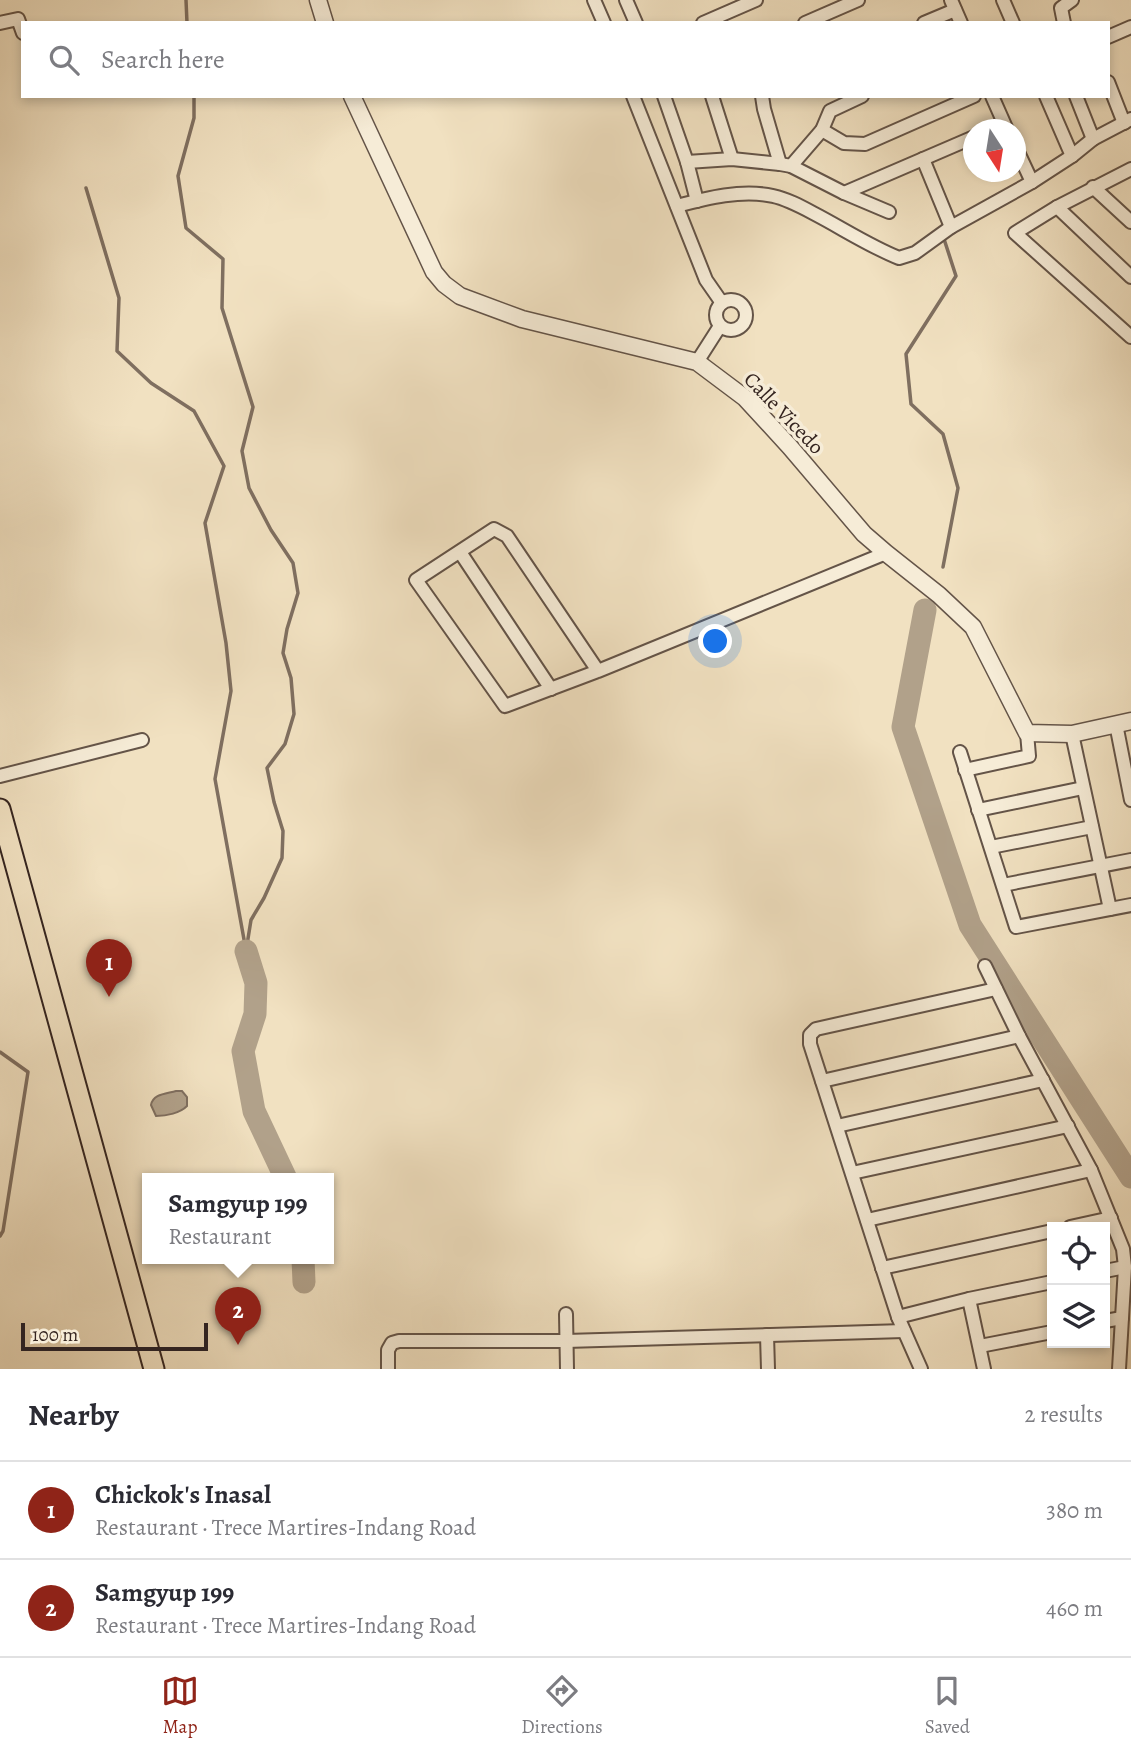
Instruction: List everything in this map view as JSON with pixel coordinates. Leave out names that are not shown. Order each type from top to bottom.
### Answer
[{"type":"main road","points":[[0,808],[154,1369]]},
{"type":"street","points":[[318,0],[324,21]]},
{"type":"street","points":[[594,0],[603,21]]},
{"type":"street","points":[[626,0],[635,21]]},
{"type":"street","points":[[708,21],[755,0]]},
{"type":"street","points":[[810,21],[859,0]]},
{"type":"street","points":[[1003,0],[1012,21]]},
{"type":"street","points":[[1063,21],[1060,8],[1072,0]]},
{"type":"street","points":[[927,21],[953,5],[960,21]]},
{"type":"street","points":[[0,23],[18,19],[21,27]]},
{"type":"street","points":[[1110,36],[1131,27]]},
{"type":"street","points":[[677,206],[723,196],[771,196],[791,202],[899,258],[915,253],[951,227],[1032,182],[1093,139],[1128,121],[1110,86]]},
{"type":"street","name":"Calle Vicedo","points":[[353,98],[434,272],[444,284],[460,296],[522,319],[697,362],[745,398],[864,534],[973,626],[1027,733]]},
{"type":"street","points":[[634,98],[705,280],[722,303]]},
{"type":"street","points":[[665,98],[687,162],[697,201]]},
{"type":"street","points":[[713,98],[732,159]]},
{"type":"street","points":[[762,98],[785,165]]},
{"type":"street","points":[[785,165],[822,130],[830,111],[858,98]]},
{"type":"street","points":[[822,130],[844,143],[864,144],[969,98]]},
{"type":"street","points":[[993,98],[998,119]]},
{"type":"street","points":[[1047,98],[1072,156]]},
{"type":"street","points":[[1077,98],[1093,139]]},
{"type":"street","points":[[844,193],[963,142]]},
{"type":"street","points":[[687,162],[732,159],[785,165],[889,212]]},
{"type":"street","points":[[923,159],[951,227]]},
{"type":"street","points":[[1026,169],[1032,182]]},
{"type":"street","points":[[1130,170],[1056,207],[1015,233],[1131,337]]},
{"type":"street","points":[[1093,187],[1131,222]]},
{"type":"street","points":[[1056,207],[1131,277]]},
{"type":"street","points":[[729,300],[739,302],[746,310],[745,321],[738,328],[728,330],[720,326],[716,320],[716,309],[729,300]]},
{"type":"street","points":[[697,362],[720,326]]},
{"type":"street","points":[[598,671],[507,536],[494,529],[416,580],[505,706],[598,671],[886,554]]},
{"type":"street","points":[[460,552],[551,688]]},
{"type":"street","points":[[965,770],[1029,756],[1027,733],[1072,734],[1123,723],[1131,800]]},
{"type":"street","points":[[1072,734],[1110,909]]},
{"type":"street","points":[[0,776],[142,740]]},
{"type":"street","points":[[960,752],[1016,927],[1131,905]]},
{"type":"street","points":[[978,810],[1083,788]]},
{"type":"street","points":[[991,847],[1092,827]]},
{"type":"street","points":[[1003,885],[1131,860]]},
{"type":"street","points":[[985,966],[1019,1037],[1091,1170],[1123,1250],[1125,1266],[1119,1369]]},
{"type":"street","points":[[921,1369],[898,1317],[810,1044],[810,1035],[816,1029],[996,989]]},
{"type":"street","points":[[822,1081],[1019,1037]]},
{"type":"street","points":[[836,1126],[1043,1080]]},
{"type":"street","points":[[852,1173],[1068,1126]]},
{"type":"street","points":[[867,1220],[1091,1170]]},
{"type":"street","points":[[1093,1222],[1111,1218]]},
{"type":"street","points":[[882,1268],[1047,1232]]},
{"type":"street","points":[[1110,1270],[1125,1266]]},
{"type":"street","points":[[898,1317],[969,1298],[1047,1283]]},
{"type":"street","points":[[969,1298],[984,1369]]},
{"type":"street","points":[[566,1314],[567,1369]]},
{"type":"street","points":[[1110,1320],[1122,1318]]},
{"type":"street","points":[[388,1369],[388,1350],[392,1343],[399,1341],[566,1341],[904,1331]]},
{"type":"street","points":[[980,1346],[1047,1333]]},
{"type":"street","points":[[767,1335],[768,1369]]},
{"type":"shaded area","points":[[182,1091],[187,1097],[187,1106],[173,1114],[156,1116],[152,1101],[160,1095]]},
{"type":"waterway","points":[[186,0],[187,21]]},
{"type":"waterway","points":[[194,98],[194,118],[178,176],[186,228],[223,259],[222,308],[253,407],[242,451],[249,488],[271,530],[293,563],[298,593],[283,653],[291,678],[294,714],[285,744],[267,768],[283,831],[282,858],[251,920],[246,951]]},
{"type":"waterway","points":[[86,188],[119,298],[117,351],[151,383],[194,411],[224,466],[205,523],[226,643],[231,691],[215,779],[245,945]]},
{"type":"waterway","points":[[943,567],[958,488],[943,434],[911,404],[906,354],[956,276],[944,239]]},
{"type":"waterway","points":[[925,610],[903,727],[970,925],[1131,1177]]},
{"type":"waterway","points":[[246,951],[256,983],[255,1014],[243,1051],[254,1111],[283,1173]]},
{"type":"waterway","points":[[0,1052],[28,1072],[3,1231],[0,1236]]},
{"type":"waterway","points":[[303,1264],[304,1282]]},
{"type":"place","name":"Chickok's Inasal","points":[[109,997]]},
{"type":"place","name":"Samgyup 199","points":[[238,1345]]}]
